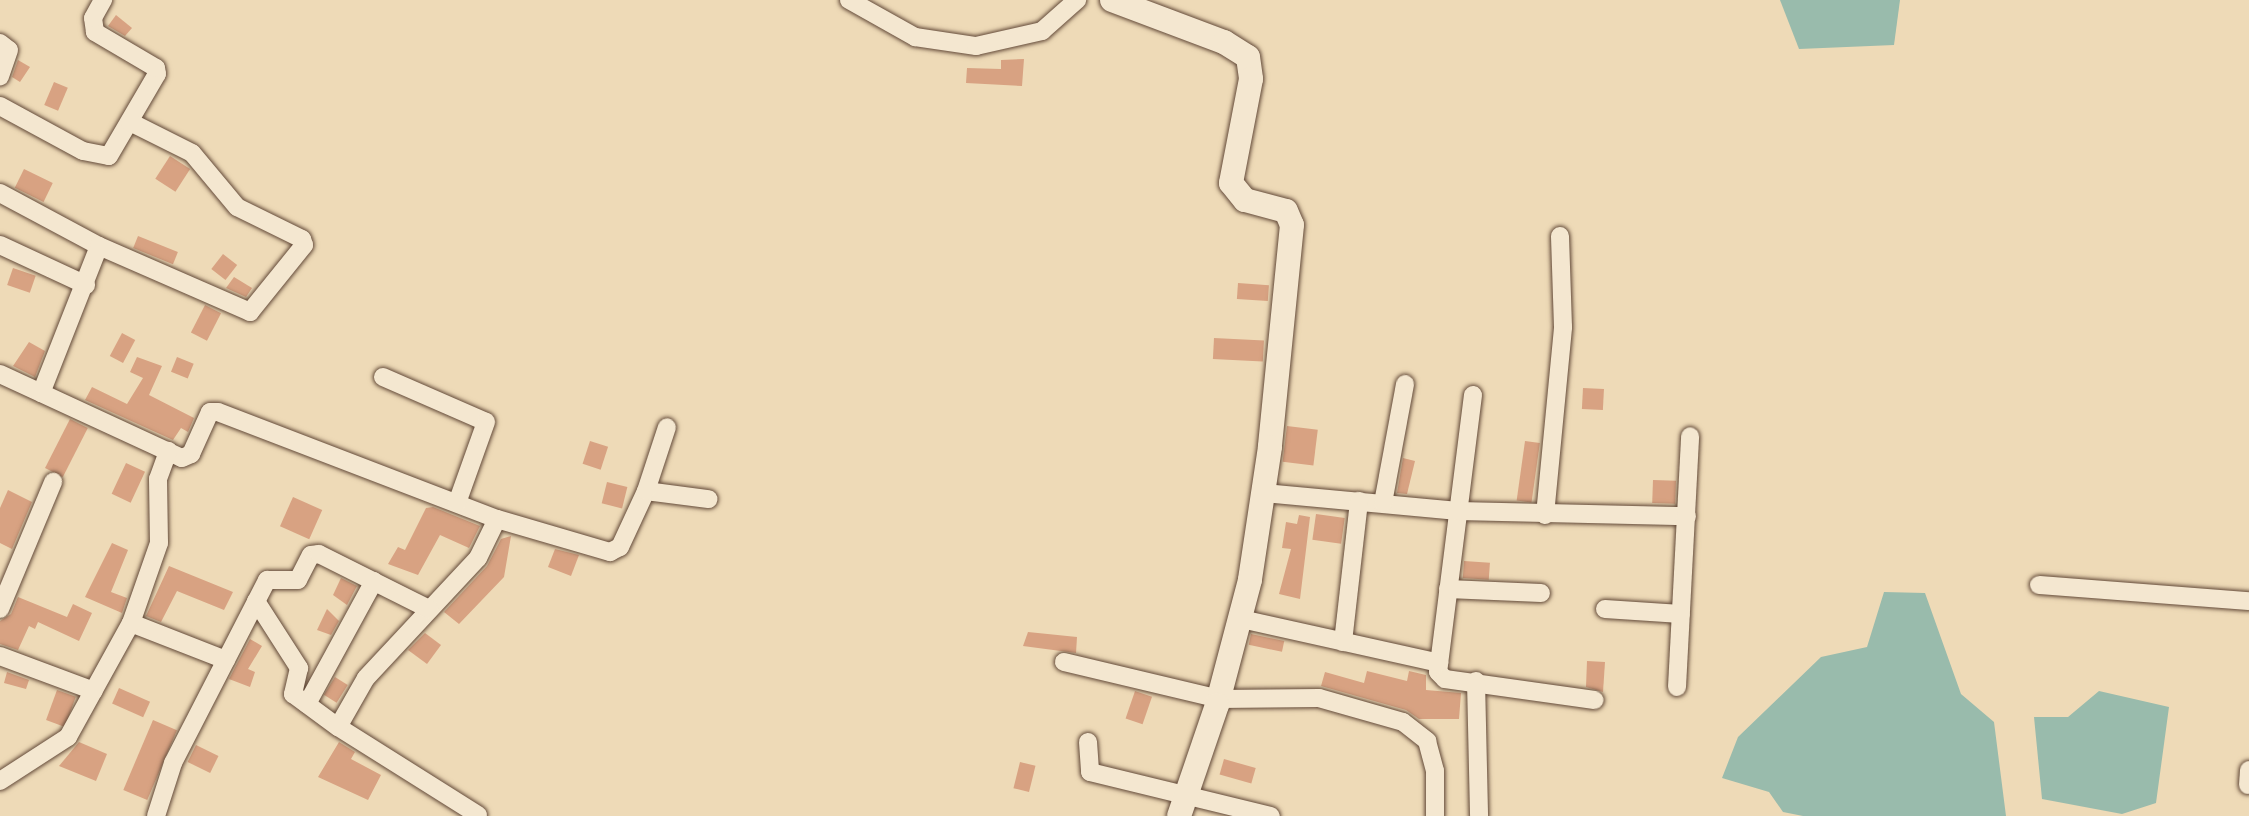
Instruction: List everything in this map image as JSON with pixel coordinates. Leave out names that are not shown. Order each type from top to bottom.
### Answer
[{"type":"street","points":[[0,106],[104,159],[130,122],[156,68],[95,32],[93,18],[103,0]]},
{"type":"street","points":[[849,0],[915,37],[976,46],[1042,31],[1077,0]]},
{"type":"street","points":[[1112,0],[1224,42],[1248,57],[1251,79],[1231,183],[1245,200],[1286,211],[1292,225],[1264,493],[1241,619],[1219,699],[1183,806]]},
{"type":"street","points":[[0,43],[9,50],[0,76]]},
{"type":"street","points":[[0,193],[99,246],[250,312],[304,245],[302,239],[237,207],[192,153],[130,122]]},
{"type":"street","points":[[1545,515],[1563,327],[1560,236]]},
{"type":"street","points":[[0,245],[86,285]]},
{"type":"street","points":[[41,393],[99,246]]},
{"type":"street","points":[[0,374],[182,458],[191,454],[214,411],[497,519],[616,551],[646,491],[667,427]]},
{"type":"street","points":[[383,377],[486,422],[457,503]]},
{"type":"street","points":[[1383,503],[1405,384]]},
{"type":"street","points":[[1473,395],[1439,663],[1440,676],[1595,700]]},
{"type":"street","points":[[1677,687],[1690,436]]},
{"type":"street","points":[[0,781],[17,765],[63,742],[131,623],[159,543],[158,479],[168,451]]},
{"type":"street","points":[[0,609],[53,482]]},
{"type":"street","points":[[646,491],[708,499]]},
{"type":"street","points":[[1264,493],[1458,511],[1687,516]]},
{"type":"street","points":[[1343,642],[1359,501]]},
{"type":"street","points":[[338,727],[362,684],[478,558],[497,519]]},
{"type":"street","points":[[156,816],[173,763],[256,601],[271,578],[298,580],[314,553],[429,609]]},
{"type":"street","points":[[307,704],[374,581]]},
{"type":"street","points":[[2039,585],[2249,601]]},
{"type":"street","points":[[1448,589],[1541,593]]},
{"type":"street","points":[[256,601],[299,668],[291,691],[338,727],[478,815]]},
{"type":"street","points":[[1605,609],[1681,614]]},
{"type":"street","points":[[1241,619],[1439,663]]},
{"type":"street","points":[[131,623],[226,660]]},
{"type":"street","points":[[0,656],[94,691]]},
{"type":"street","points":[[1064,662],[1219,699],[1319,698],[1417,728],[1427,741],[1435,771],[1435,816]]},
{"type":"street","points":[[1476,681],[1479,816]]},
{"type":"street","points":[[1088,742],[1090,772],[1183,806],[1271,816]]},
{"type":"street","points":[[2248,785],[2249,770]]},
{"type":"shaded area","points":[[1780,0],[1900,0],[1894,45],[1799,49]]},
{"type":"shaded area","points":[[1884,592],[1925,593],[1961,694],[1994,722],[2006,816],[1803,816],[1783,812],[1769,792],[1722,778],[1738,737],[1821,657],[1867,647]]},
{"type":"shaded area","points":[[2099,691],[2169,707],[2156,803],[2122,814],[2042,799],[2034,717],[2068,717]]},
{"type":"building","points":[[116,15],[132,28],[125,36],[108,26]]},
{"type":"building","points":[[1024,59],[1022,86],[966,83],[967,68],[1001,69],[1001,60]]},
{"type":"building","points":[[18,60],[30,67],[20,82],[12,77]]},
{"type":"building","points":[[54,82],[68,88],[58,111],[44,105]]},
{"type":"building","points":[[170,156],[190,169],[175,192],[155,179]]},
{"type":"building","points":[[24,169],[53,183],[44,202],[15,188]]},
{"type":"building","points":[[138,236],[178,252],[173,264],[133,248]]},
{"type":"building","points":[[223,254],[237,265],[225,280],[211,269]]},
{"type":"building","points":[[13,268],[36,276],[30,293],[7,285]]},
{"type":"building","points":[[234,277],[252,288],[246,297],[226,288]]},
{"type":"building","points":[[1238,283],[1269,285],[1268,301],[1237,299]]},
{"type":"building","points":[[205,305],[221,313],[207,341],[191,333]]},
{"type":"building","points":[[122,333],[135,340],[123,363],[110,356]]},
{"type":"building","points":[[1214,338],[1264,341],[1263,362],[1213,359]]},
{"type":"building","points":[[29,342],[45,351],[35,377],[13,366]]},
{"type":"building","points":[[137,357],[162,366],[149,395],[194,418],[188,432],[181,428],[173,440],[85,400],[92,387],[127,404],[143,378],[130,372]]},
{"type":"building","points":[[177,357],[194,364],[188,379],[171,372]]},
{"type":"building","points":[[1583,388],[1604,389],[1603,410],[1582,409]]},
{"type":"building","points":[[70,419],[88,428],[63,477],[45,468]]},
{"type":"building","points":[[1287,426],[1318,430],[1313,466],[1283,462]]},
{"type":"building","points":[[590,441],[608,447],[601,470],[583,464]]},
{"type":"building","points":[[1525,441],[1540,443],[1532,503],[1517,500]]},
{"type":"building","points":[[1403,458],[1415,461],[1407,494],[1397,493]]},
{"type":"building","points":[[126,463],[145,472],[131,503],[112,494]]},
{"type":"building","points":[[1653,480],[1676,481],[1675,504],[1652,503]]},
{"type":"building","points":[[607,482],[627,487],[622,508],[602,503]]},
{"type":"building","points":[[8,490],[32,502],[12,549],[0,543],[0,508]]},
{"type":"building","points":[[293,497],[322,510],[309,539],[280,526]]},
{"type":"building","points":[[433,507],[480,526],[469,548],[440,535],[418,575],[388,564],[398,547],[405,550],[426,508]]},
{"type":"building","points":[[1316,514],[1345,518],[1341,544],[1312,540]]},
{"type":"building","points":[[1299,515],[1310,517],[1300,599],[1279,594],[1291,549],[1282,548],[1286,522],[1297,524]]},
{"type":"building","points":[[511,536],[504,577],[459,624],[444,612],[487,566],[501,539]]},
{"type":"building","points":[[112,543],[128,550],[111,592],[127,598],[122,613],[85,597]]},
{"type":"building","points":[[555,549],[579,555],[571,576],[548,567]]},
{"type":"building","points":[[1464,561],[1490,563],[1489,580],[1463,578]]},
{"type":"building","points":[[169,566],[233,592],[224,610],[177,591],[161,622],[146,616]]},
{"type":"building","points":[[341,578],[357,586],[347,605],[333,595]]},
{"type":"building","points":[[18,597],[67,617],[73,604],[92,613],[79,641],[38,622],[35,629],[29,626],[18,650],[0,644],[0,621],[11,614]]},
{"type":"building","points":[[327,609],[339,621],[331,635],[317,630]]},
{"type":"building","points":[[1028,632],[1077,637],[1076,653],[1023,646]]},
{"type":"building","points":[[425,633],[441,645],[427,664],[408,650]]},
{"type":"building","points":[[1251,634],[1284,641],[1282,652],[1249,645]]},
{"type":"building","points":[[250,639],[262,646],[248,669],[255,672],[250,687],[229,679]]},
{"type":"building","points":[[1587,661],[1605,662],[1603,692],[1586,687]]},
{"type":"building","points":[[1367,671],[1407,681],[1409,671],[1426,675],[1426,690],[1461,693],[1459,719],[1419,719],[1406,710],[1321,686],[1325,672],[1364,683]]},
{"type":"building","points":[[7,672],[29,680],[26,689],[4,683]]},
{"type":"building","points":[[335,677],[348,685],[337,703],[324,695]]},
{"type":"building","points":[[119,688],[150,702],[143,717],[112,704]]},
{"type":"building","points":[[57,690],[76,697],[65,727],[46,720]]},
{"type":"building","points":[[1135,691],[1152,697],[1143,724],[1126,718]]},
{"type":"building","points":[[153,720],[177,730],[147,800],[123,790]]},
{"type":"building","points":[[79,742],[107,754],[96,781],[59,766]]},
{"type":"building","points":[[339,742],[355,752],[351,759],[381,775],[368,800],[318,777]]},
{"type":"building","points":[[196,745],[218,756],[210,773],[188,762]]},
{"type":"building","points":[[1224,759],[1256,768],[1251,783],[1220,774]]},
{"type":"building","points":[[1020,762],[1036,766],[1029,792],[1013,788]]}]
